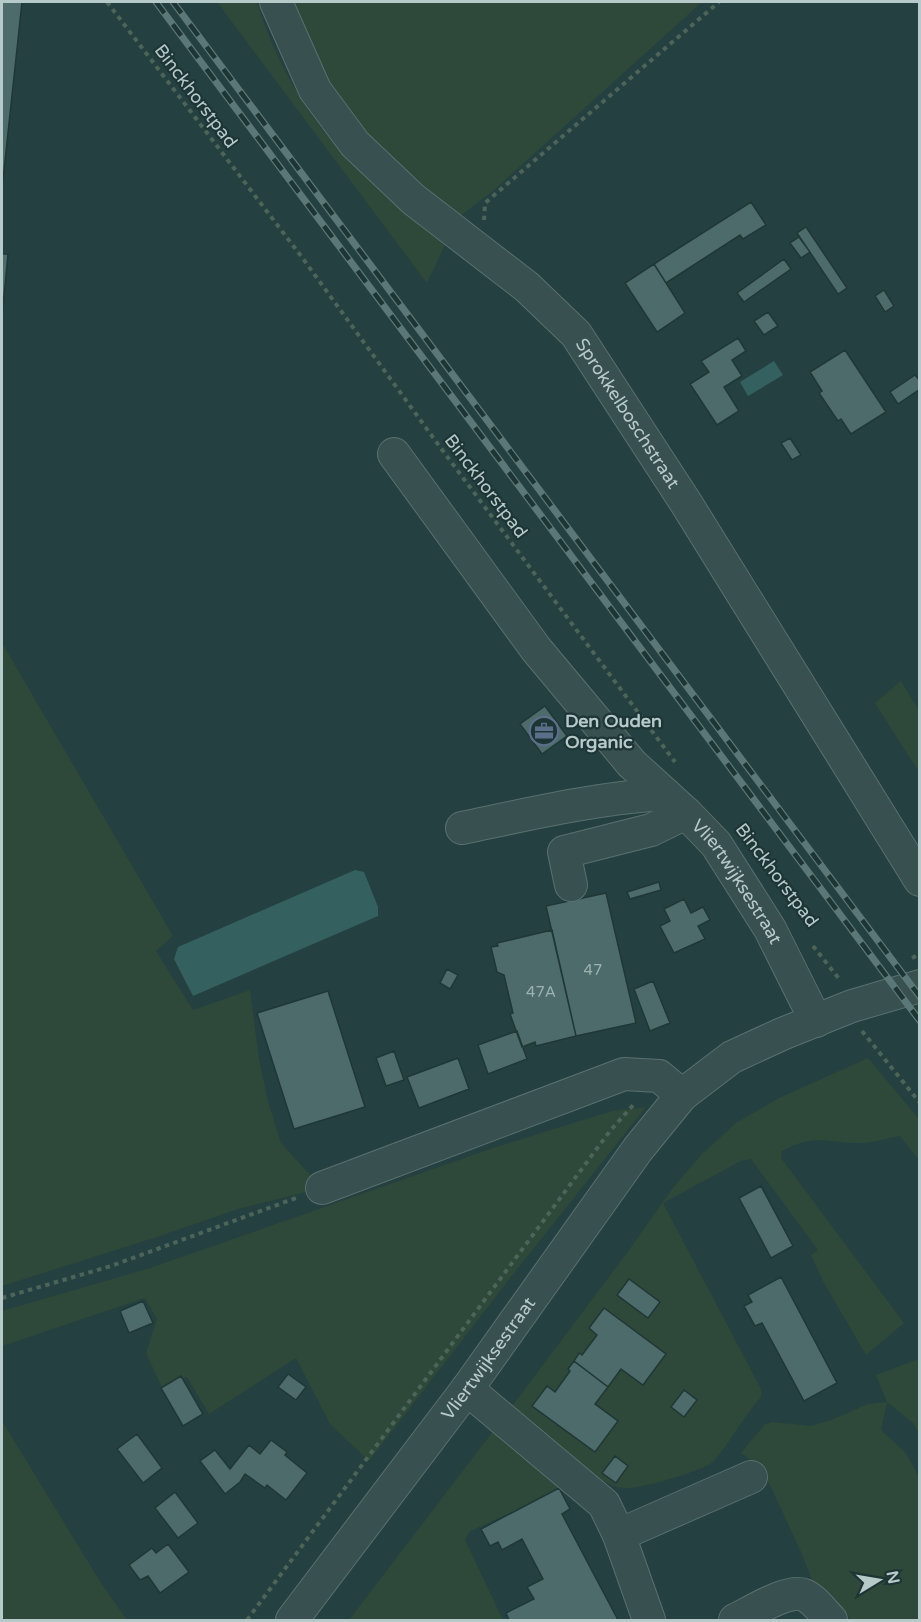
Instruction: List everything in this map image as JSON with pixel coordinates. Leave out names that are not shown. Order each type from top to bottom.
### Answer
[{"type":"street","name":"Sprokkelboschstraat","points":[[276,2],[315,90],[355,144],[413,199],[527,287],[576,334],[693,513],[920,880]]},
{"type":"street","name":"Vliertwijksestraat","points":[[394,454],[536,649],[632,764],[716,844],[764,920],[816,1021]]},
{"type":"street","points":[[462,828],[624,797],[675,804]]},
{"type":"street","points":[[571,885],[564,852],[651,830],[675,804]]},
{"type":"street","name":"Vliertwijksestraat","points":[[292,1620],[467,1389],[638,1149],[682,1095],[732,1057],[852,1006],[920,986]]},
{"type":"street","points":[[322,1188],[624,1074],[659,1076],[682,1095]]},
{"type":"street","points":[[467,1389],[604,1504],[619,1535],[649,1620]]},
{"type":"street","points":[[619,1535],[750,1476]]},
{"type":"street","points":[[735,1620],[791,1593],[801,1593],[810,1598],[831,1620]]},
{"type":"path","name":"Binckhorstpad","points":[[107,2],[301,256],[440,447],[679,766]]},
{"type":"path","points":[[482,254],[485,203],[719,2]]},
{"type":"path","name":"Binckhorstpad","points":[[809,941],[844,986]]},
{"type":"path","points":[[861,1030],[920,1103]]},
{"type":"path","points":[[2,1298],[111,1266],[322,1188]]},
{"type":"green space","points":[[217,2],[257,2],[284,69],[308,110],[338,148],[366,175],[446,243],[427,283]]},
{"type":"green space","points":[[291,2],[702,2],[494,190],[459,217],[365,133],[339,104]]},
{"type":"green space","points":[[2,643],[173,936],[156,951],[193,1010],[250,990],[259,1059],[268,1101],[281,1143],[322,1188],[238,1209],[2,1286]]},
{"type":"green space","points":[[901,681],[919,711],[919,772],[875,703]]},
{"type":"green space","points":[[868,1058],[919,1119],[919,1160],[900,1136],[864,1143],[814,1140],[782,1151],[781,1158],[904,1323],[866,1355],[823,1281],[811,1255],[818,1250],[751,1159],[741,1161],[663,1203],[761,1389],[761,1397],[714,1461],[686,1474],[658,1482],[627,1488],[619,1487],[597,1477],[510,1409],[672,1189],[702,1154],[736,1123],[779,1098]]},
{"type":"green space","points":[[646,1107],[369,1461],[330,1424],[296,1358],[209,1414],[187,1377],[163,1390],[146,1353],[157,1319],[145,1298],[2,1346],[2,1311],[150,1268],[496,1147],[612,1111]]},
{"type":"green space","points":[[919,1359],[919,1434],[914,1424],[887,1402],[876,1375]]},
{"type":"green space","points":[[887,1402],[881,1430],[906,1453],[919,1477],[919,1620],[851,1620],[812,1580],[770,1485],[752,1461],[741,1453],[765,1424],[772,1422],[811,1426],[868,1404]]},
{"type":"green space","points":[[2,1421],[101,1583],[127,1620],[3,1620]]},
{"type":"green space","points":[[497,1426],[563,1488],[469,1532],[465,1540],[503,1620],[349,1620]]},
{"type":"water","points":[[774,361],[783,375],[748,396],[740,382]]},
{"type":"water","points":[[355,870],[364,872],[378,907],[378,916],[193,996],[174,959],[178,947]]},
{"type":"building","points":[[2,2],[22,2],[2,189]]},
{"type":"building","points":[[751,202],[766,225],[743,239],[740,235],[666,283],[654,264]]},
{"type":"building","points":[[806,227],[847,288],[838,294],[797,233]]},
{"type":"building","points":[[799,237],[810,252],[801,258],[790,243]]},
{"type":"building","points":[[2,254],[8,254],[2,317]]},
{"type":"building","points":[[784,259],[791,269],[744,302],[737,293]]},
{"type":"building","points":[[654,264],[685,313],[657,332],[625,283]]},
{"type":"building","points":[[884,290],[894,306],[885,312],[875,296]]},
{"type":"building","points":[[768,312],[778,326],[764,335],[754,321]]},
{"type":"building","points":[[738,338],[746,351],[732,360],[742,376],[724,387],[739,411],[717,425],[690,384],[709,372],[701,361]]},
{"type":"building","points":[[845,350],[886,412],[851,434],[841,419],[838,421],[819,393],[822,391],[810,372]]},
{"type":"building","points":[[915,375],[920,381],[920,389],[898,404],[890,392]]},
{"type":"building","points":[[790,438],[801,455],[792,460],[781,443]]},
{"type":"building","points":[[545,706],[567,736],[542,754],[520,724]]},
{"type":"building","points":[[659,882],[661,890],[630,899],[627,892]]},
{"type":"building","points":[[606,893],[636,1023],[576,1036],[546,906]]},
{"type":"building","points":[[684,899],[691,913],[703,907],[710,920],[698,926],[705,939],[674,953],[660,926],[670,921],[664,909]]},
{"type":"building","points":[[552,930],[576,1036],[536,1046],[535,1042],[522,1047],[510,1014],[513,1013],[504,975],[497,972],[491,947],[498,946],[497,943]]},
{"type":"building","points":[[447,969],[458,975],[450,989],[440,983]]},
{"type":"building","points":[[653,981],[670,1023],[650,1031],[634,989]]},
{"type":"building","points":[[328,991],[365,1107],[294,1129],[257,1013]]},
{"type":"building","points":[[517,1031],[527,1059],[488,1074],[478,1045]]},
{"type":"building","points":[[394,1051],[404,1080],[386,1086],[376,1058]]},
{"type":"building","points":[[458,1058],[469,1089],[419,1108],[407,1077]]},
{"type":"building","points":[[761,1186],[793,1246],[771,1258],[739,1198]]},
{"type":"building","points":[[781,1277],[837,1383],[804,1401],[762,1323],[755,1326],[744,1306],[752,1302],[748,1295]]},
{"type":"building","points":[[629,1279],[660,1302],[648,1318],[617,1295]]},
{"type":"building","points":[[143,1301],[153,1323],[129,1333],[120,1311]]},
{"type":"building","points":[[604,1308],[666,1354],[643,1385],[621,1369],[608,1387],[574,1361],[579,1353],[582,1355],[597,1335],[589,1328]]},
{"type":"building","points":[[574,1361],[608,1387],[595,1404],[618,1421],[595,1452],[532,1406],[547,1386],[555,1392],[570,1371],[568,1369]]},
{"type":"building","points":[[288,1374],[306,1387],[296,1400],[278,1387]]},
{"type":"building","points":[[181,1376],[203,1414],[183,1426],[161,1388]]},
{"type":"building","points":[[684,1390],[697,1400],[684,1417],[671,1407]]},
{"type":"building","points":[[137,1434],[162,1468],[143,1483],[117,1449]]},
{"type":"building","points":[[271,1440],[287,1452],[285,1455],[307,1473],[286,1500],[267,1485],[265,1488],[245,1474],[240,1482],[225,1494],[200,1461],[215,1450],[230,1469],[249,1445],[260,1454]]},
{"type":"building","points":[[615,1456],[628,1466],[616,1483],[602,1473]]},
{"type":"building","points":[[559,1488],[570,1509],[562,1514],[618,1620],[509,1620],[506,1613],[534,1599],[527,1587],[543,1579],[522,1539],[502,1550],[498,1542],[490,1546],[481,1529]]},
{"type":"building","points":[[175,1492],[198,1523],[178,1538],[155,1508]]},
{"type":"building","points":[[168,1544],[189,1572],[160,1593],[148,1576],[140,1580],[129,1565],[152,1548],[156,1553]]},
{"type":"railway","points":[[156,2],[920,1021]]},
{"type":"railway","points":[[173,2],[920,997]]},
{"type":"place","name":"Den Ouden Organic","points":[[544,731]]}]
